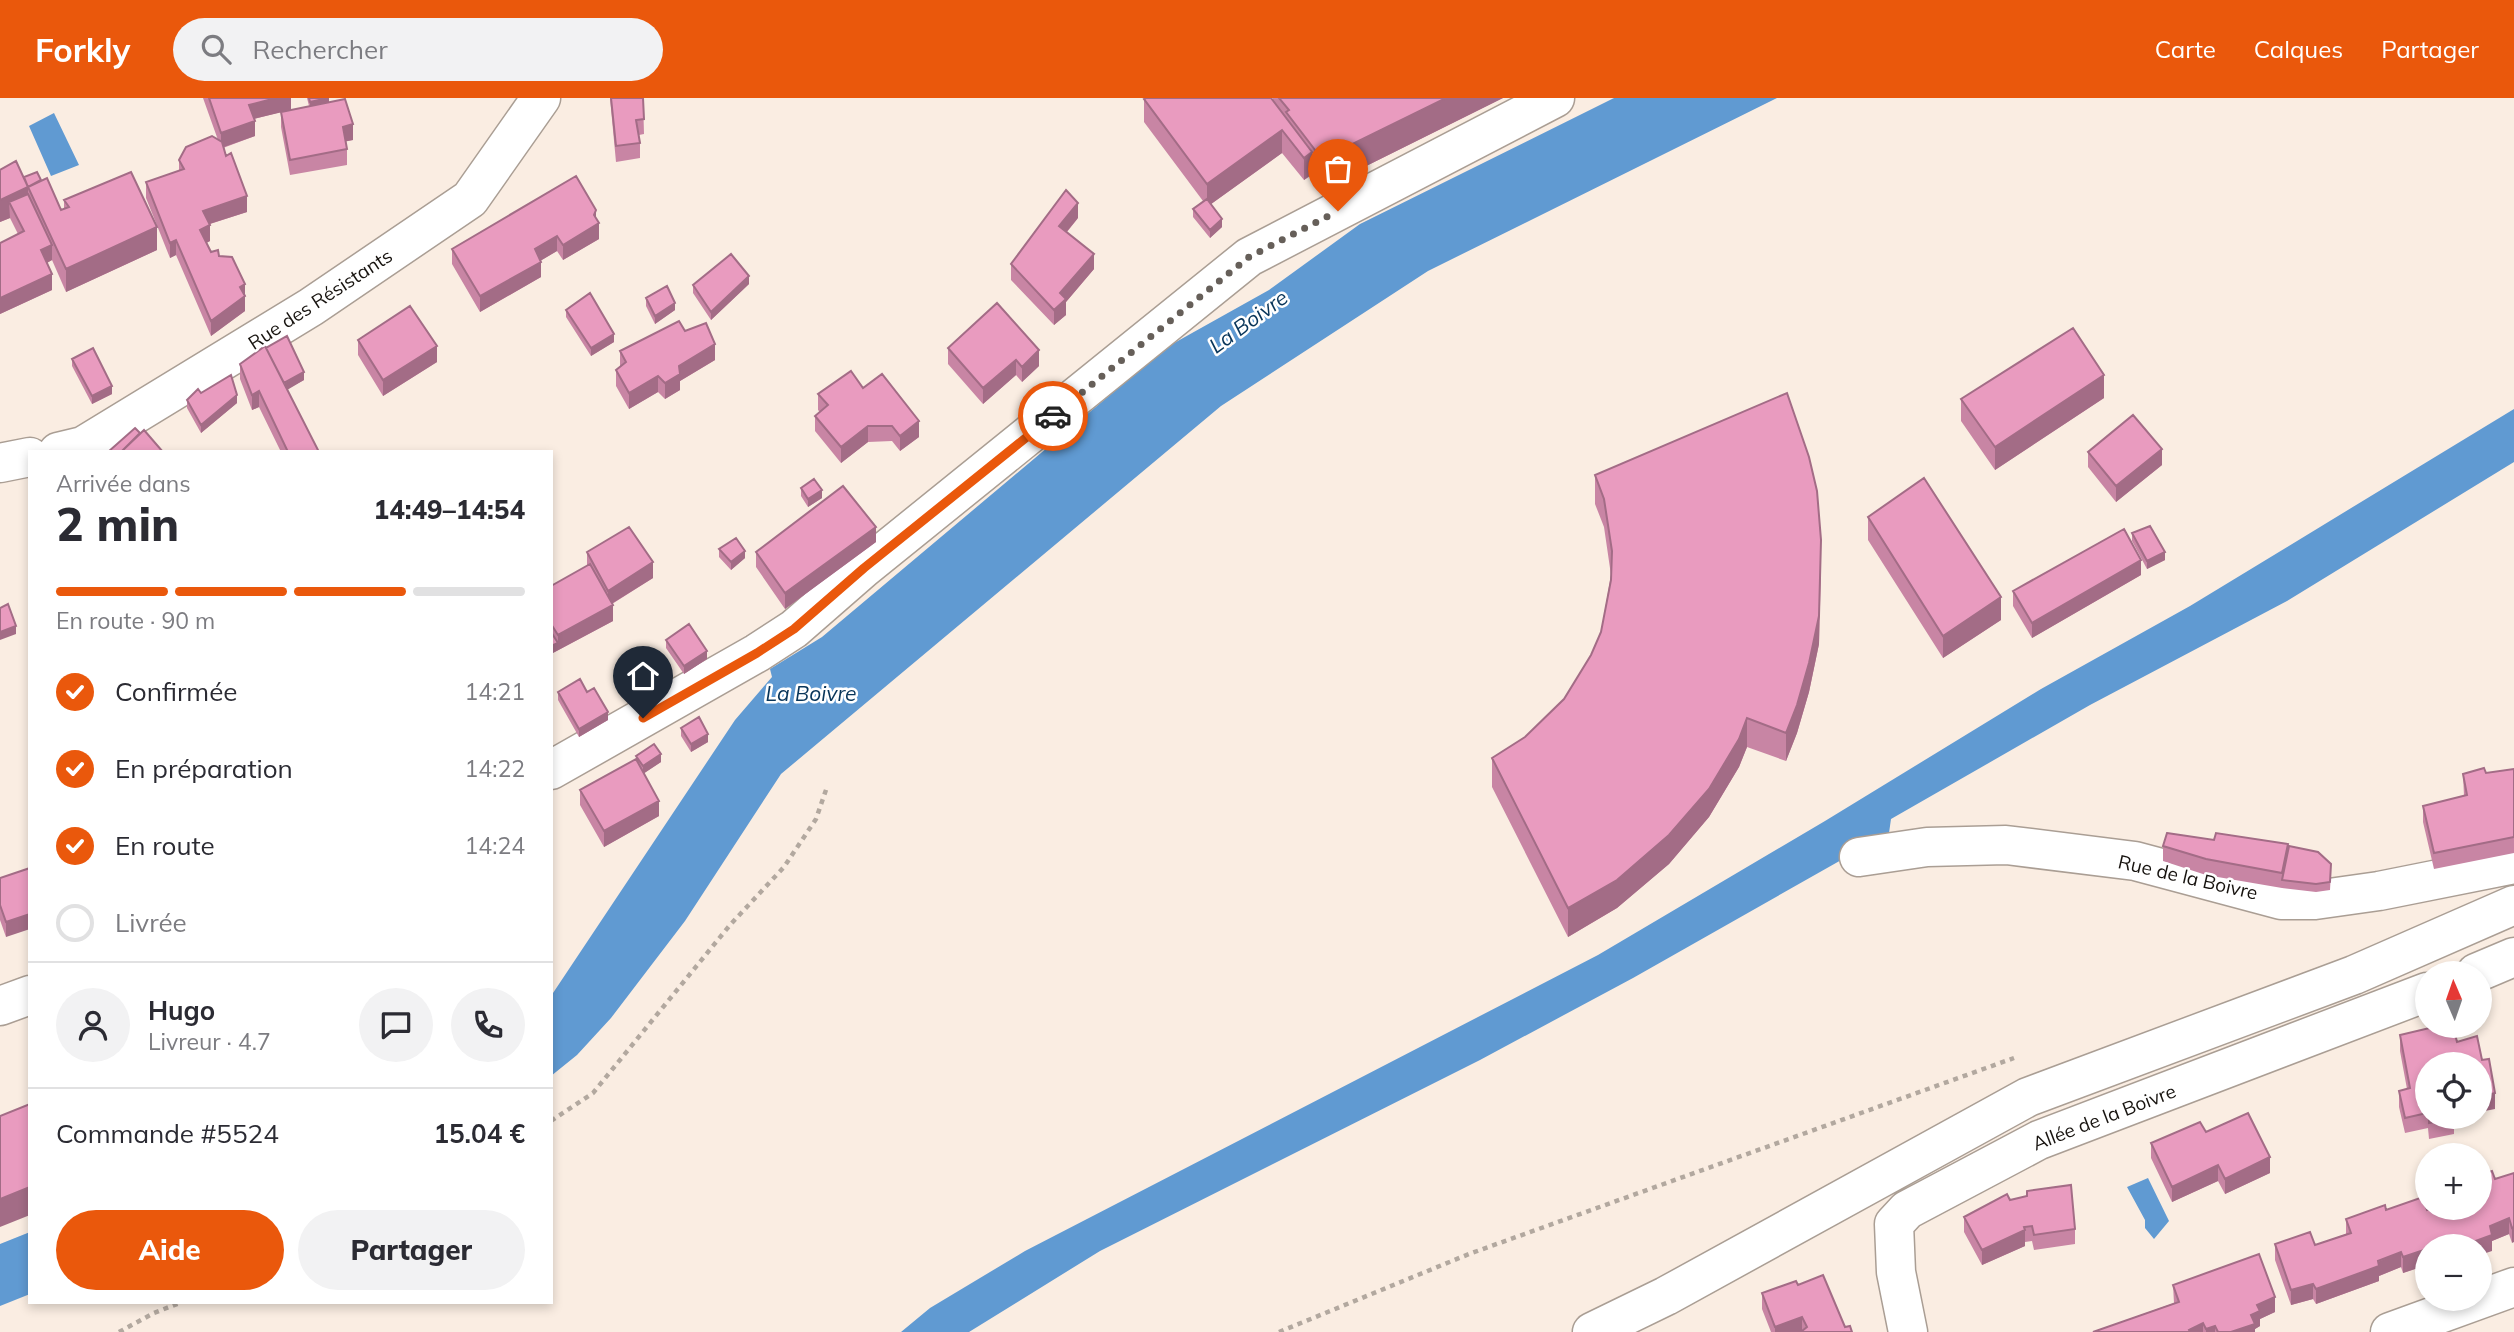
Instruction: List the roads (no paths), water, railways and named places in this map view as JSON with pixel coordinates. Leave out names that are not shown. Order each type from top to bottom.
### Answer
[{"type":"street","name":"Rue des Résistants","points":[[66,450],[83,446],[312,307],[470,199],[541,98]]},
{"type":"street","points":[[553,769],[757,653],[794,629],[864,568],[1249,257],[1555,98]]},
{"type":"street","name":"Rue de la Boivre","points":[[1859,857],[1927,847],[2006,845],[2135,862],[2281,900],[2315,900],[2379,891],[2514,864]]},
{"type":"street","points":[[1592,1332],[1666,1296],[2028,1097],[2354,975],[2514,905]]},
{"type":"street","points":[[2492,966],[2514,957]]},
{"type":"street","points":[[0,1006],[28,996]]},
{"type":"street","name":"Allée de la Boivre","points":[[1908,1332],[1896,1272],[1894,1224],[1907,1210],[2039,1140],[2415,997]]},
{"type":"street","points":[[2389,1332],[2514,1287]]},
{"type":"water","name":"La Boivre","points":[[1614,98],[1777,98],[1428,271],[1221,406],[781,774],[685,921],[611,1018],[577,1055],[553,1074],[553,993],[735,720],[772,677],[770,669],[822,637],[1167,347],[1269,290],[1360,224]]},
{"type":"water","points":[[54,113],[79,165],[51,176],[29,126]]},
{"type":"water","points":[[2514,409],[2514,462],[2287,601],[2090,705],[1891,819],[1889,833],[1633,978],[1480,1060],[1100,1251],[969,1332],[901,1332],[930,1308],[1025,1251],[1598,955],[2041,689],[2190,606]]},
{"type":"water","points":[[2148,1178],[2169,1221],[2154,1239],[2145,1228],[2145,1220],[2127,1187]]},
{"type":"water","points":[[28,1233],[28,1295],[0,1306],[0,1244]]}]
